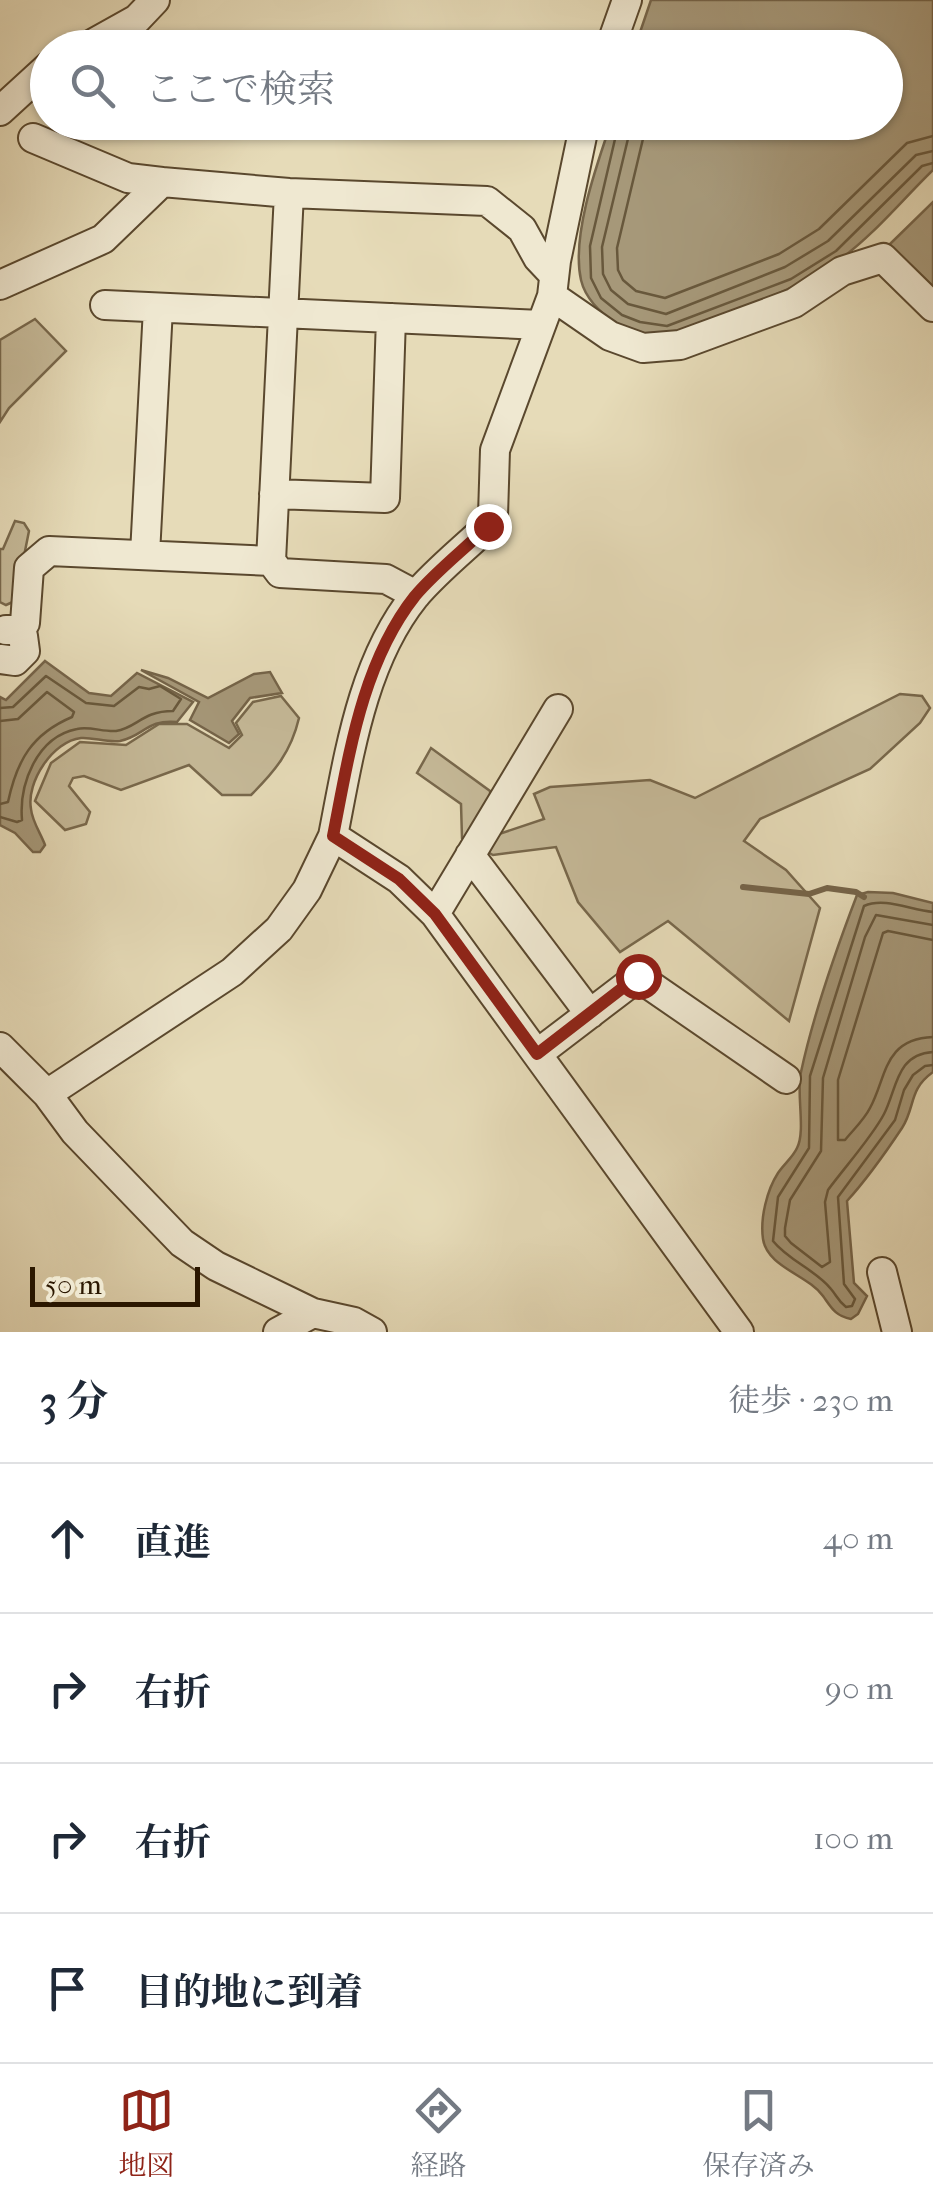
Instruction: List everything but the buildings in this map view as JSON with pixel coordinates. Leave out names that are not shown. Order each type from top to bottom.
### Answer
[{"type":"street","points":[[117,30],[137,19],[155,0]]},
{"type":"street","points":[[616,30],[627,0]]},
{"type":"street","points":[[0,111],[30,84]]},
{"type":"street","points":[[39,140],[128,178],[289,193],[488,201],[522,229],[554,285],[610,336],[642,348],[680,344],[794,303],[842,271],[883,258],[933,308]]},
{"type":"street","points":[[47,1094],[232,972],[279,929],[306,890],[333,836],[363,700],[381,656],[416,595],[488,526],[493,516],[495,450],[554,285],[582,140]]},
{"type":"street","points":[[0,285],[103,239],[162,182]]},
{"type":"street","points":[[289,193],[271,561],[280,573],[386,579],[416,595]]},
{"type":"street","points":[[105,306],[541,325]]},
{"type":"street","points":[[146,554],[158,308]]},
{"type":"street","points":[[274,494],[384,498],[391,318]]},
{"type":"street","points":[[0,659],[15,662],[23,655],[26,646],[9,633],[25,623],[29,568],[49,551],[271,561]]},
{"type":"street","points":[[435,914],[558,710]]},
{"type":"street","points":[[333,836],[399,879],[435,914],[740,1332]]},
{"type":"street","points":[[470,855],[590,1014]]},
{"type":"street","points":[[537,1054],[638,976],[786,1078]]},
{"type":"street","points":[[0,1047],[47,1094],[74,1132],[182,1243],[216,1266],[313,1312],[354,1322],[372,1332]]},
{"type":"street","points":[[882,1272],[897,1332]]},
{"type":"street","points":[[278,1332],[313,1312]]},
{"type":"shaded area","points":[[35,319],[66,351],[0,422],[0,340]]},
{"type":"shaded area","points":[[15,521],[24,523],[29,531],[15,601],[6,605],[0,602],[0,549]]},
{"type":"shaded area","points":[[900,694],[922,696],[930,708],[920,723],[870,769],[760,819],[744,841],[786,870],[820,908],[789,1021],[668,921],[620,952],[578,902],[556,847],[493,855],[462,838],[461,804],[417,773],[431,748],[490,791],[493,836],[544,819],[534,794],[550,787],[650,780],[695,798]]},
{"type":"shaded area","points":[[281,696],[299,718],[296,730],[281,760],[251,795],[222,795],[189,765],[121,790],[84,776],[73,778],[69,786],[90,812],[86,824],[65,830],[35,801],[51,763],[80,742],[126,745],[159,724],[187,724],[229,748],[242,735],[236,723],[253,702]]},
{"type":"water","points":[[651,0],[933,0],[933,170],[864,240],[810,278],[672,336],[630,330],[594,304],[581,280],[582,222],[606,140],[903,140],[903,30],[641,30]]},
{"type":"water","points":[[933,202],[933,294],[892,254],[890,244]]},
{"type":"water","points":[[45,661],[89,693],[111,696],[137,673],[193,702],[177,722],[152,725],[120,741],[81,738],[52,755],[33,787],[31,809],[45,845],[40,852],[33,852],[15,833],[0,825],[0,697],[6,700]]},
{"type":"water","points":[[141,670],[168,678],[208,698],[254,674],[270,672],[282,693],[250,698],[232,721],[239,734],[229,743],[190,720],[199,702]]},
{"type":"water","points":[[893,893],[933,903],[933,1072],[916,1092],[902,1128],[847,1201],[854,1283],[867,1296],[851,1319],[837,1313],[816,1289],[772,1257],[763,1239],[763,1222],[774,1180],[800,1141],[801,1072],[826,983],[857,895]]},
{"type":"waterway","points":[[743,887],[809,894],[827,888],[864,897]]},
{"type":"route","points":[[488,526],[416,595],[381,656],[363,700],[333,836],[399,879],[435,914],[537,1054],[638,976]]}]
